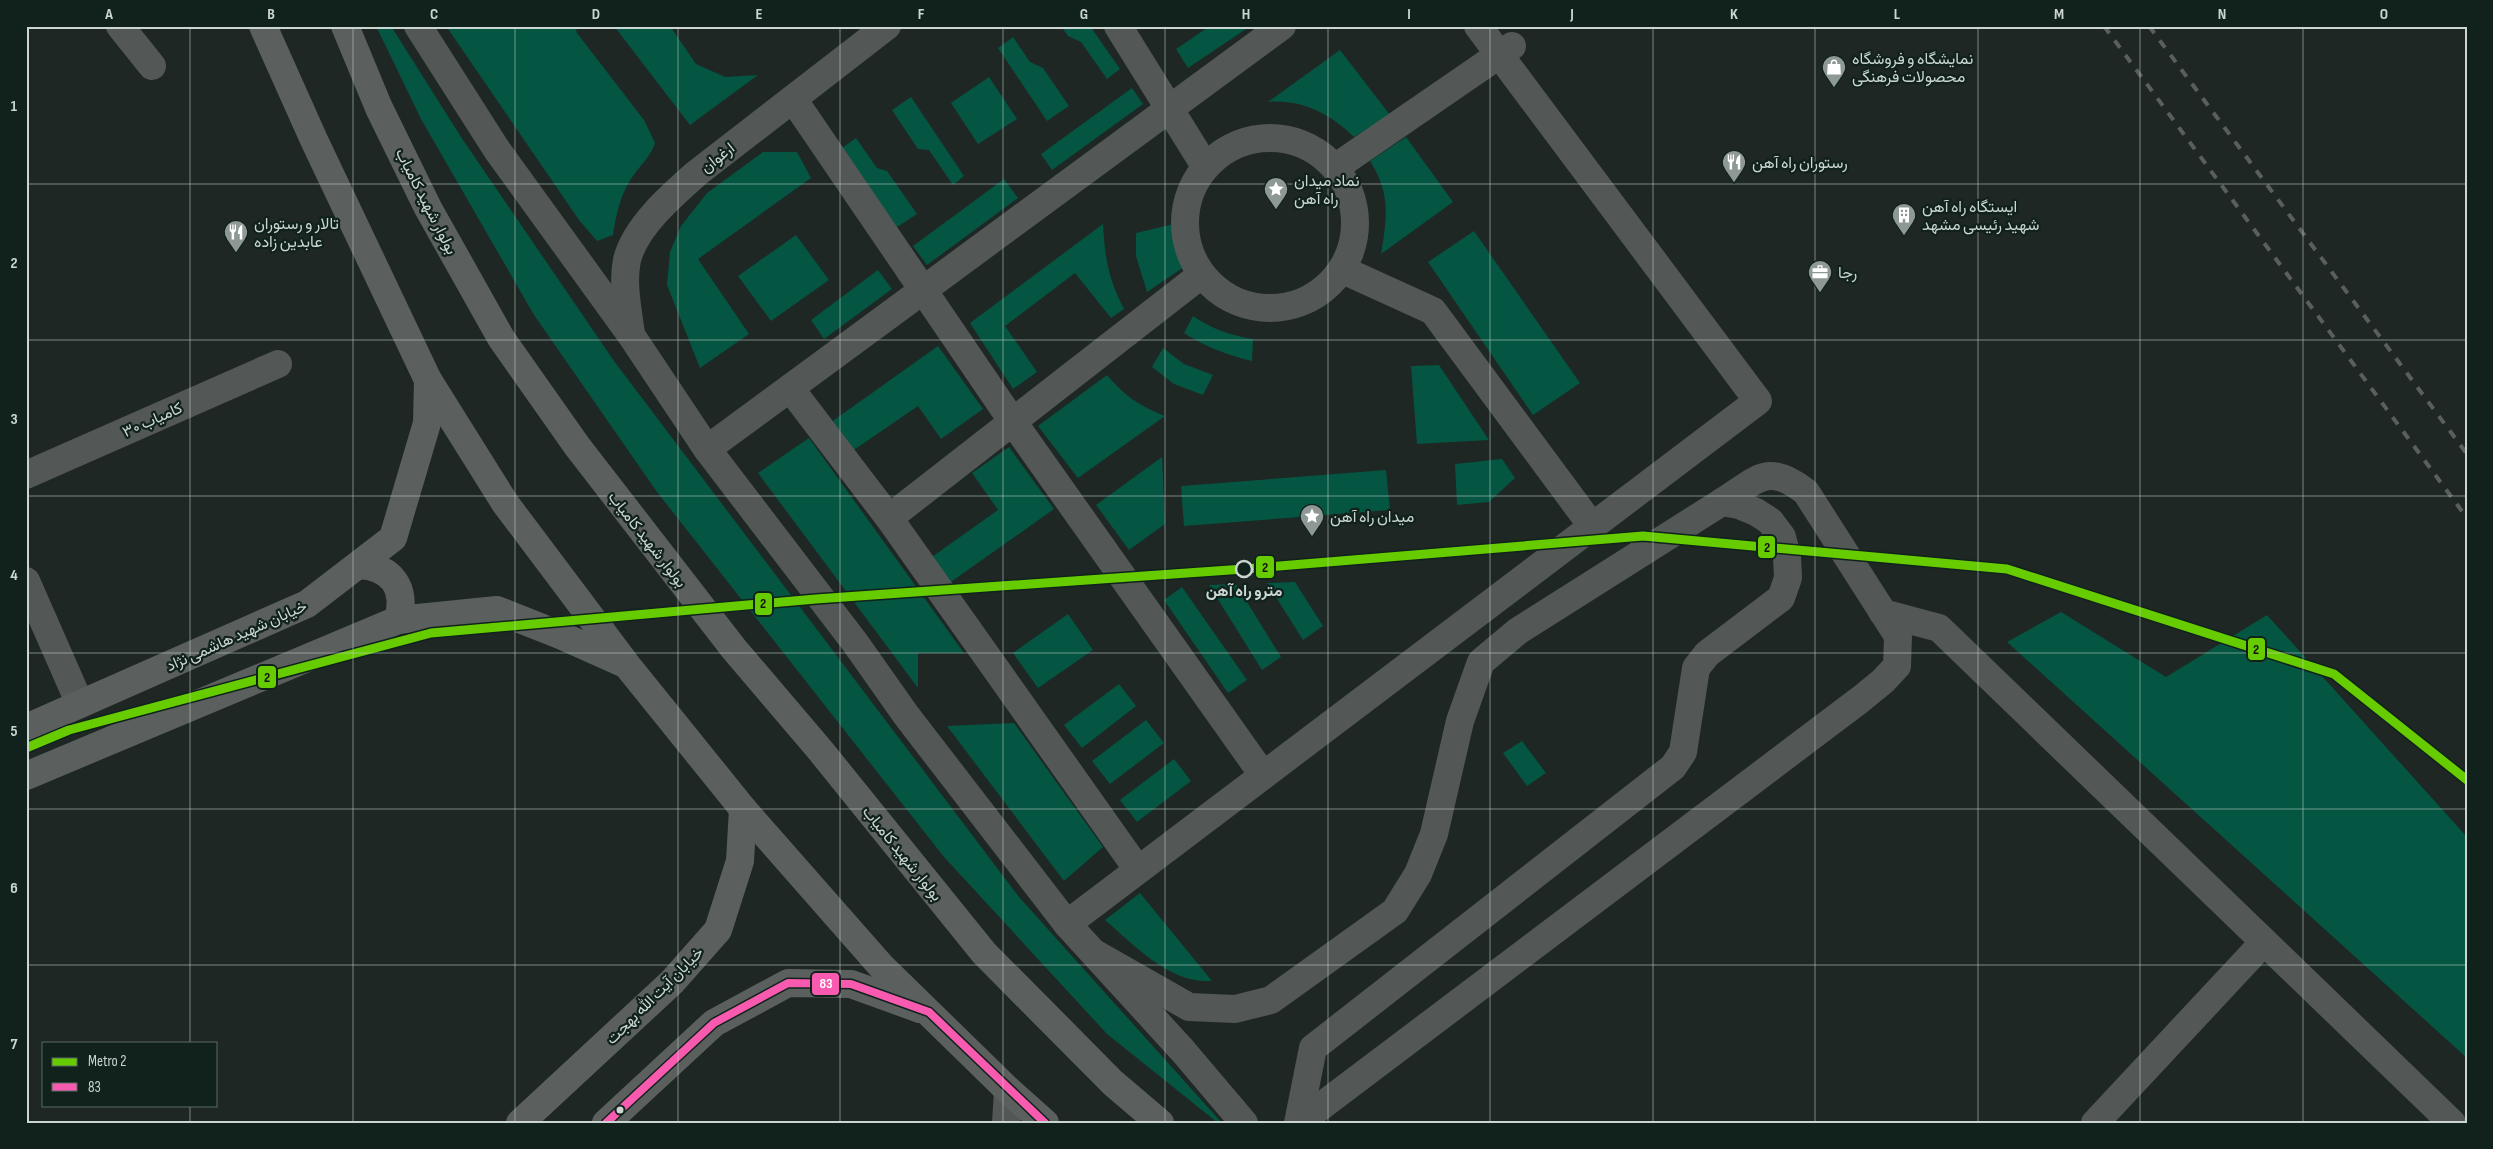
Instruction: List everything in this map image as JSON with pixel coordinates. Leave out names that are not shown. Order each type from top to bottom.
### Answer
[{"type":"main road","points":[[264,26],[314,140],[428,380],[505,503],[626,664],[743,809],[881,966],[1008,1090],[1045,1123]]},
{"type":"main road","name":"بولوار شهید کامیاب","points":[[345,26],[380,108],[428,208],[501,338],[577,446],[734,649],[820,750],[984,953],[1113,1083],[1160,1123]]},
{"type":"main road","name":"خیابان شهید هاشمی نژاد","points":[[26,728],[307,604],[393,538],[427,424],[428,380]]},
{"type":"main road","points":[[359,565],[372,566],[384,571],[394,581],[401,593],[402,607],[398,620]]},
{"type":"main road","points":[[26,776],[398,620],[497,610],[626,664]]},
{"type":"main road","name":"خیابان آیت الله بهجت","points":[[520,1123],[672,982],[718,930],[740,861],[743,809]]},
{"type":"main road","points":[[606,1123],[714,1023],[788,983],[851,984],[929,1012]]},
{"type":"street","points":[[120,26],[152,66]]},
{"type":"street","points":[[418,26],[497,150],[631,335],[708,449],[856,644],[906,715],[1067,924],[1244,1123]]},
{"type":"street","name":"ارغوان","points":[[631,335],[626,293],[627,260],[636,238],[668,198],[697,173],[887,26]]},
{"type":"street","points":[[1118,26],[1205,166]]},
{"type":"street","points":[[708,449],[1282,26]]},
{"type":"street","points":[[1067,924],[1758,401],[1506,51],[1478,26]]},
{"type":"street","points":[[1336,168],[1506,51]]},
{"type":"street","points":[[793,99],[1013,422],[1263,775]]},
{"type":"street","points":[[1256,138],[1286,139],[1313,149],[1336,168],[1350,191],[1356,218],[1354,244],[1343,270],[1325,290],[1301,304],[1273,308],[1247,306],[1222,294],[1202,275],[1188,249],[1184,220],[1190,192],[1205,166],[1228,148],[1256,138]]},
{"type":"street","points":[[1343,270],[1433,311],[1592,526]]},
{"type":"street","points":[[889,518],[1202,275]]},
{"type":"street","name":"کامیاب ۳۰","points":[[26,475],[278,364]]},
{"type":"street","points":[[790,388],[889,518],[1138,870]]},
{"type":"street","points":[[1094,953],[1189,1007],[1235,1009],[1271,1000],[1388,917],[1395,911],[1418,874],[1434,834],[1460,721],[1481,662],[1518,630],[1760,478],[1774,474],[1789,479],[1806,492],[1898,636],[1896,666],[1883,682],[1299,1123]]},
{"type":"street","points":[[1299,1123],[1313,1048],[1673,767],[1683,752],[1696,668],[1707,654],[1781,598],[1788,578],[1787,556],[1782,537],[1770,521],[1756,512],[1739,505],[1722,502]]},
{"type":"street","points":[[26,581],[80,704]]},
{"type":"street","points":[[1883,613],[1939,628],[2452,1123]]},
{"type":"street","points":[[2094,1123],[2264,942]]},
{"type":"street","points":[[1006,1123],[1008,1090]]},
{"type":"green space","points":[[376,26],[391,26],[461,137],[614,361],[1019,897],[1222,1123],[1218,1123],[1107,1034],[944,857],[657,492],[534,315],[421,119]]},
{"type":"green space","points":[[446,26],[575,26],[577,33],[644,120],[655,143],[651,153],[625,189],[617,212],[613,235],[597,241],[579,220]]},
{"type":"green space","points":[[614,26],[670,26],[696,64],[725,77],[758,75],[690,125]]},
{"type":"green space","points":[[1061,26],[1090,26],[1120,69],[1107,79],[1081,42],[1068,36]]},
{"type":"green space","points":[[1210,26],[1244,26],[1246,29],[1188,68],[1176,49]]},
{"type":"green space","points":[[1013,37],[1030,62],[1043,68],[1069,106],[1047,121],[998,48]]},
{"type":"green space","points":[[1340,50],[1390,115],[1354,137],[1335,121],[1315,110],[1292,103],[1268,102]]},
{"type":"green space","points":[[989,77],[1017,119],[978,144],[951,103]]},
{"type":"green space","points":[[1132,88],[1143,104],[1052,170],[1041,154]]},
{"type":"green space","points":[[911,97],[964,176],[953,185],[929,150],[918,149],[892,110]]},
{"type":"green space","points":[[1406,137],[1453,202],[1381,254],[1386,206],[1381,184],[1370,161]]},
{"type":"green space","points":[[856,138],[877,168],[887,171],[917,214],[897,227],[842,148]]},
{"type":"green space","points":[[763,152],[797,152],[811,178],[698,259],[749,334],[700,368],[667,285],[670,252],[681,226],[707,193]]},
{"type":"green space","points":[[1004,179],[1018,198],[927,265],[913,246]]},
{"type":"green space","points":[[1103,224],[1108,268],[1124,309],[1111,318],[1075,273],[1005,326],[1037,372],[1013,389],[970,323]]},
{"type":"green space","points":[[1174,224],[1176,243],[1184,267],[1147,292],[1136,256],[1136,233]]},
{"type":"green space","points":[[1474,231],[1580,383],[1533,415],[1428,262]]},
{"type":"green space","points":[[796,235],[829,280],[771,321],[738,276]]},
{"type":"green space","points":[[878,270],[892,289],[824,339],[811,320]]},
{"type":"green space","points":[[1193,316],[1207,325],[1222,331],[1253,339],[1252,361],[1217,350],[1184,333]]},
{"type":"green space","points":[[938,346],[983,409],[941,439],[918,406],[848,454],[827,425]]},
{"type":"green space","points":[[1163,348],[1184,364],[1213,375],[1203,395],[1174,384],[1152,367]]},
{"type":"green space","points":[[1439,365],[1489,440],[1417,444],[1411,366]]},
{"type":"green space","points":[[1107,375],[1133,400],[1165,416],[1078,478],[1038,426]]},
{"type":"green space","points":[[809,438],[964,653],[918,653],[918,688],[758,473]]},
{"type":"green space","points":[[1009,447],[1054,509],[948,584],[929,559],[998,510],[972,473]]},
{"type":"green space","points":[[1162,457],[1165,524],[1129,550],[1096,505]]},
{"type":"green space","points":[[1502,459],[1515,478],[1489,502],[1457,505],[1455,464]]},
{"type":"green space","points":[[1386,470],[1390,510],[1184,526],[1181,486]]},
{"type":"green space","points":[[1295,582],[1323,626],[1303,640],[1267,583]]},
{"type":"green space","points":[[1236,584],[1281,657],[1262,670],[1209,585]]},
{"type":"green space","points":[[1182,587],[1247,680],[1228,693],[1164,600]]},
{"type":"green space","points":[[2061,612],[2166,677],[2267,615],[2467,837],[2467,1058],[2007,642]]},
{"type":"green space","points":[[1068,614],[1093,650],[1038,688],[1013,653]]},
{"type":"green space","points":[[1119,684],[1136,706],[1082,748],[1064,725]]},
{"type":"green space","points":[[1146,720],[1164,743],[1110,784],[1092,761]]},
{"type":"green space","points":[[1014,723],[1103,847],[1064,881],[947,726]]},
{"type":"green space","points":[[1522,741],[1546,773],[1527,786],[1503,753]]},
{"type":"green space","points":[[1174,759],[1191,781],[1137,822],[1120,800]]},
{"type":"green space","points":[[1140,893],[1212,981],[1197,980],[1168,970],[1141,952],[1105,920]]},
{"type":"railway","points":[[2104,26],[2467,518]]},
{"type":"railway","points":[[2149,26],[2467,454]]},
{"type":"metro line","name":"2","points":[[26,748],[69,730],[431,633],[816,599],[1244,569],[1643,536],[2007,569],[2334,674],[2467,780]]},
{"type":"transit line","name":"83","points":[[606,1123],[714,1023],[788,983],[851,984],[929,1012],[1045,1123]]},
{"type":"place","name":"نمایشگاه و فروشگاه محصولات فرهنگی","points":[[1834,88]]},
{"type":"place","name":"رستوران راه آهن","points":[[1734,183]]},
{"type":"place","name":"نماد میدان راه آهن","points":[[1276,210]]},
{"type":"place","name":"ایستگاه راه آهن شهید رئیسی مشهد","points":[[1904,236]]},
{"type":"place","name":"تالار و رستوران عابدین زاده","points":[[236,253]]},
{"type":"place","name":"رجا","points":[[1820,293]]},
{"type":"place","name":"میدان راه آهن","points":[[1312,537]]},
{"type":"place","name":"مترو راه آهن","points":[[1244,569]]}]
